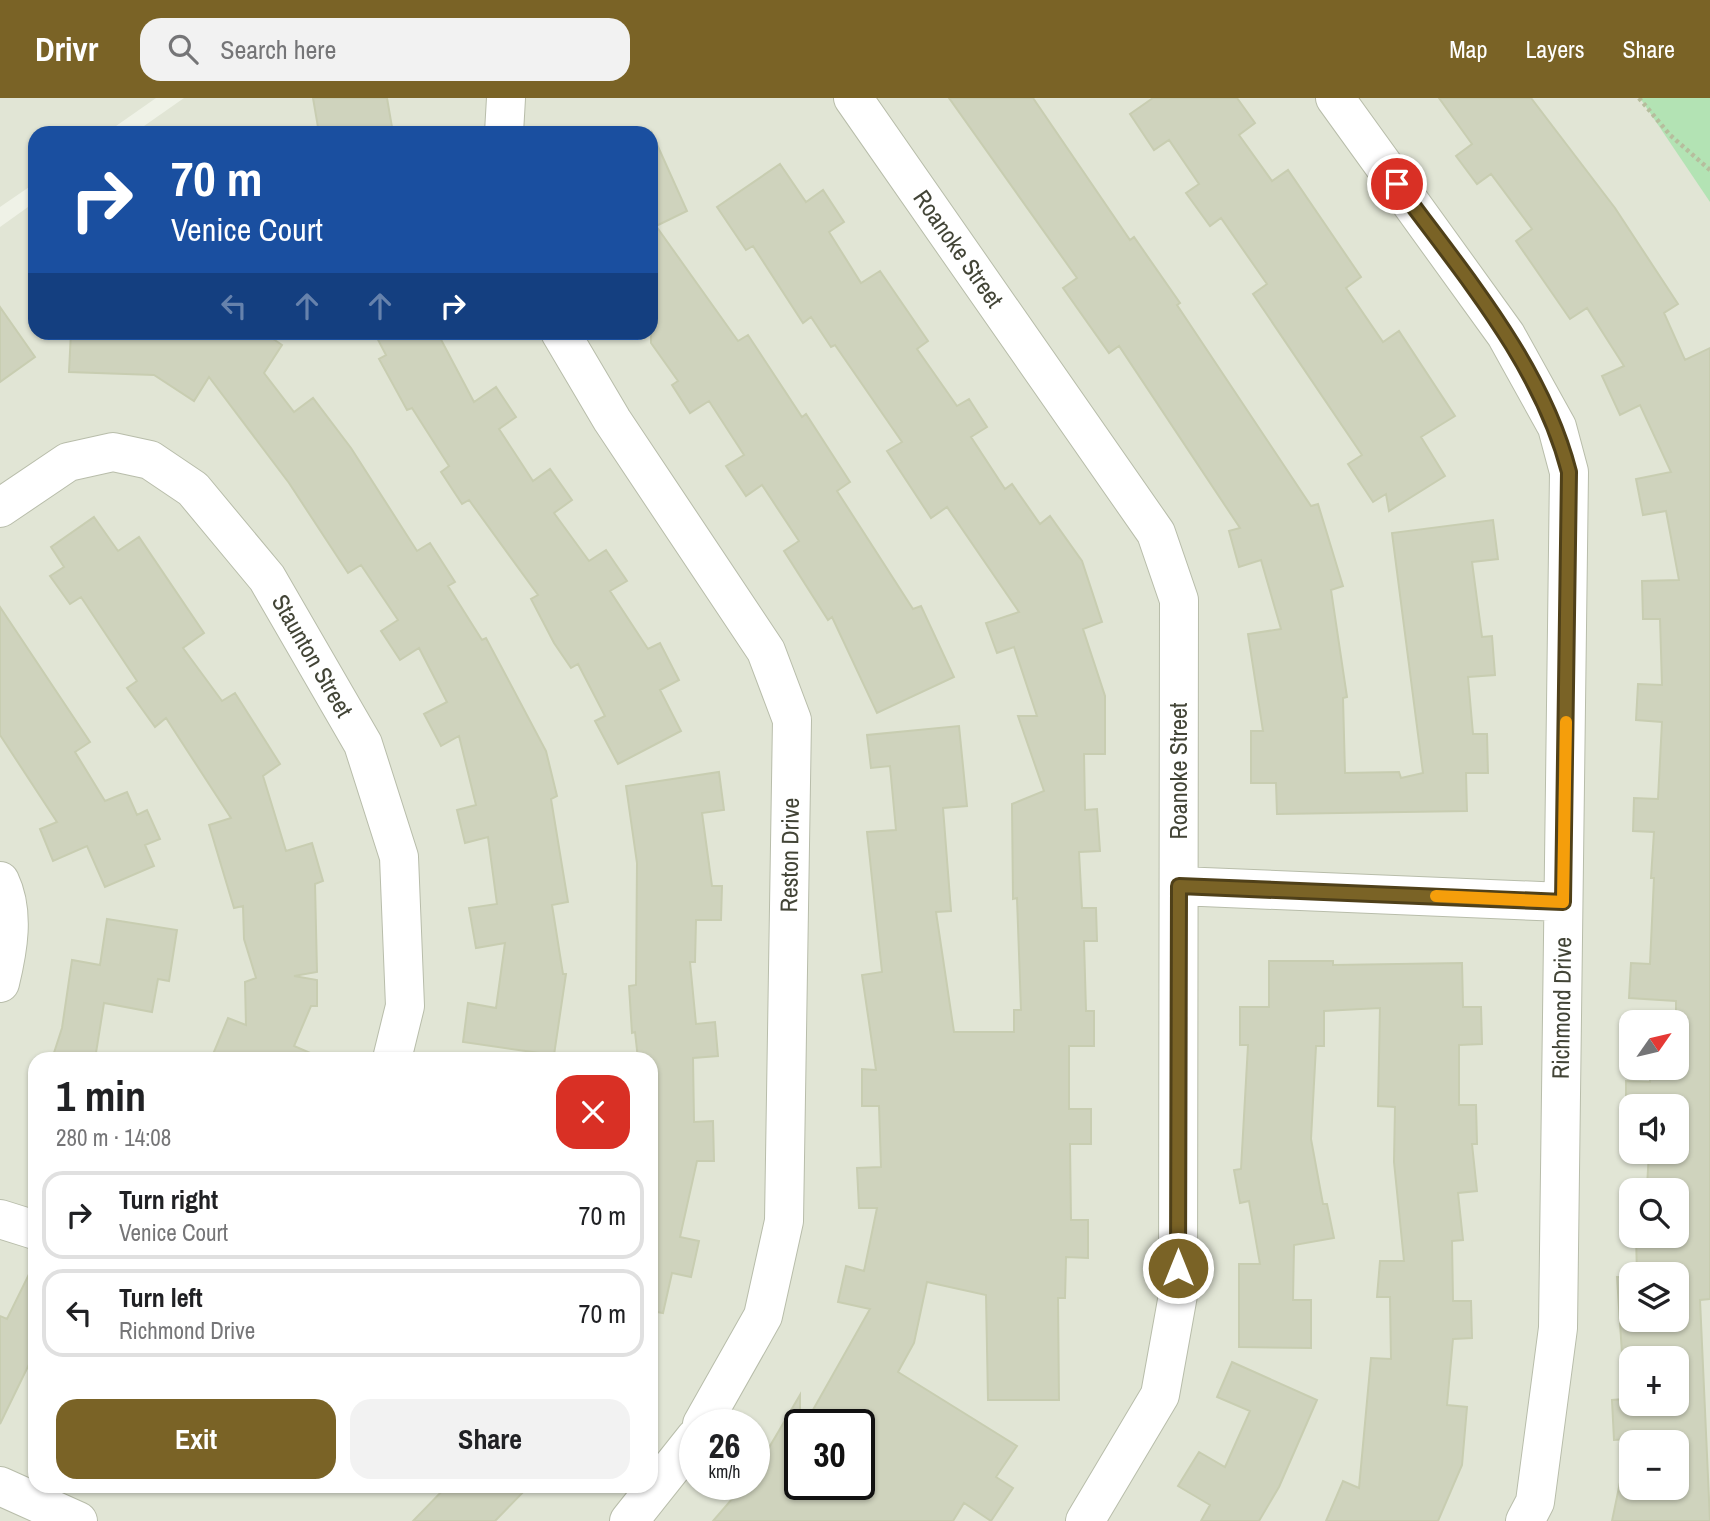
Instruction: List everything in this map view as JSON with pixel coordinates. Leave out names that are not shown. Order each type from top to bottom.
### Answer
[{"type":"street","points":[[505,126],[506,98]]},
{"type":"street","name":"Roanoke Street","points":[[853,98],[1156,533],[1179,600],[1178,1296],[1160,1395],[1086,1521]]},
{"type":"street","name":"Richmond Drive","points":[[1335,98],[1506,335],[1557,427],[1569,472],[1558,1328],[1535,1502],[1525,1521]]},
{"type":"street","name":"Reston Drive","points":[[564,340],[611,420],[766,651],[792,720],[784,1222],[763,1317],[711,1409]]},
{"type":"street","name":"Staunton Street","points":[[0,508],[68,462],[113,452],[150,460],[193,489],[267,578],[363,744],[399,857],[405,1006],[394,1052]]},
{"type":"street","points":[[0,881],[8,897],[8,950],[0,983]]},
{"type":"street","points":[[1179,886],[1563,902]]},
{"type":"street","points":[[0,1219],[28,1228]]},
{"type":"street","points":[[658,1485],[679,1458]]},
{"type":"street","points":[[0,1486],[78,1521]]},
{"type":"street","points":[[629,1521],[651,1493]]},
{"type":"path","points":[[1639,98],[1670,135],[1710,170]]},
{"type":"shaded area","points":[[0,98],[156,98],[116,126],[28,126],[28,188],[0,207]]},
{"type":"shaded area","points":[[184,98],[1710,98],[1710,1521],[0,1521],[0,227],[28,207],[28,340],[658,340],[658,126],[144,126]]},
{"type":"green space","points":[[1640,98],[1710,98],[1710,202]]},
{"type":"building","points":[[313,98],[387,98],[392,126],[318,126]]},
{"type":"building","points":[[949,98],[1033,98],[1130,240],[1134,237],[1180,303],[1177,305],[1311,506],[1318,504],[1343,586],[1331,590],[1347,697],[1343,698],[1345,773],[1399,772],[1401,778],[1423,773],[1392,533],[1493,520],[1498,559],[1472,562],[1482,637],[1492,636],[1495,675],[1468,677],[1473,734],[1487,734],[1488,773],[1466,773],[1467,811],[1277,814],[1276,783],[1251,783],[1251,731],[1263,731],[1248,634],[1281,629],[1261,560],[1239,567],[1229,531],[1240,528],[1119,346],[1109,353],[1063,288],[1077,278]]},
{"type":"building","points":[[1153,98],[1237,98],[1255,123],[1239,135],[1272,181],[1288,170],[1361,277],[1346,288],[1383,342],[1399,331],[1455,416],[1421,437],[1445,476],[1389,511],[1386,494],[1373,502],[1348,464],[1362,455],[1253,294],[1267,284],[1221,218],[1210,226],[1186,193],[1199,184],[1169,140],[1154,150],[1130,114]]},
{"type":"building","points":[[1439,98],[1531,98],[1615,208],[1678,304],[1664,313],[1685,360],[1710,348],[1710,1299],[1700,1300],[1710,1521],[1612,1521],[1619,1487],[1619,1500],[1689,1500],[1689,1430],[1619,1430],[1619,1440],[1614,1440],[1612,1400],[1619,1399],[1619,1416],[1689,1416],[1689,1346],[1622,1346],[1621,1332],[1689,1332],[1689,1262],[1637,1262],[1636,1248],[1689,1248],[1689,1178],[1648,1178],[1648,1164],[1689,1164],[1689,1094],[1626,1094],[1626,1081],[1689,1080],[1689,1010],[1676,1010],[1676,1001],[1629,998],[1631,963],[1650,964],[1654,878],[1651,878],[1654,832],[1633,831],[1634,798],[1658,799],[1662,722],[1636,720],[1638,684],[1662,685],[1660,619],[1643,619],[1642,581],[1679,580],[1666,511],[1643,515],[1636,479],[1671,472],[1640,405],[1620,415],[1602,376],[1624,366],[1587,308],[1570,319],[1516,241],[1532,229],[1491,174],[1477,184],[1456,156],[1472,144]]},
{"type":"building","points":[[658,147],[687,211],[658,225]]},
{"type":"building","points":[[780,164],[806,202],[823,190],[844,222],[829,232],[861,283],[880,271],[928,341],[917,349],[957,406],[969,399],[987,427],[971,437],[1005,489],[1012,484],[1040,524],[1050,516],[1082,561],[1102,622],[1083,629],[1105,696],[1105,754],[1084,754],[1085,810],[1097,809],[1100,851],[1079,852],[1082,908],[1096,908],[1097,941],[1084,941],[1086,1011],[1094,1011],[1094,1046],[1069,1046],[1069,1109],[1091,1109],[1091,1144],[1070,1144],[1071,1220],[1088,1220],[1088,1258],[1066,1257],[1065,1298],[1058,1298],[1059,1400],[988,1400],[986,1295],[927,1282],[914,1343],[898,1372],[1017,1446],[996,1477],[1013,1488],[991,1521],[964,1503],[953,1521],[713,1521],[731,1500],[770,1500],[770,1446],[784,1422],[784,1500],[875,1500],[875,1409],[813,1409],[870,1309],[838,1302],[846,1266],[864,1271],[877,1208],[859,1208],[857,1168],[881,1167],[879,1106],[862,1106],[862,1069],[876,1070],[862,975],[882,972],[867,832],[896,830],[890,766],[871,768],[867,735],[959,726],[967,806],[943,808],[951,911],[936,912],[954,1032],[1014,1032],[1014,1010],[1021,1010],[1017,898],[1013,899],[1012,804],[1044,791],[1018,716],[1037,716],[1014,647],[997,653],[986,623],[1019,612],[947,507],[931,518],[887,451],[902,442],[835,345],[831,347],[811,317],[803,323],[753,246],[746,250],[717,207]]},
{"type":"building","points":[[658,229],[738,341],[748,335],[802,417],[806,414],[850,482],[837,491],[913,609],[921,606],[954,677],[877,713],[832,617],[828,620],[784,551],[799,541],[762,485],[746,496],[726,466],[744,455],[709,401],[690,413],[672,385],[678,381],[651,340],[658,340]]},
{"type":"building","points":[[0,307],[35,357],[0,382]]},
{"type":"building","points":[[71,340],[275,340],[282,345],[264,373],[294,412],[313,398],[351,448],[417,551],[430,543],[455,582],[448,586],[482,640],[486,638],[546,751],[557,796],[551,799],[568,902],[552,905],[563,974],[566,974],[554,1052],[533,1052],[463,1042],[468,1003],[496,1008],[505,943],[476,948],[469,908],[497,904],[488,837],[465,843],[457,810],[476,805],[459,736],[441,746],[424,714],[447,702],[419,648],[400,660],[381,631],[398,620],[361,565],[348,573],[289,483],[209,377],[194,401],[154,375],[69,372]]},
{"type":"building","points":[[378,340],[441,340],[474,402],[496,387],[516,417],[499,429],[533,481],[550,469],[572,500],[554,513],[589,561],[606,550],[627,581],[610,591],[648,649],[660,643],[679,680],[660,690],[681,731],[618,764],[595,721],[605,716],[578,664],[571,668],[554,643],[531,599],[538,595],[469,500],[462,504],[441,472],[449,466],[412,408],[407,410],[379,359],[386,355]]},
{"type":"building","points":[[94,517],[118,551],[139,537],[204,633],[183,648],[222,701],[235,693],[280,764],[263,776],[286,851],[312,843],[323,881],[315,884],[317,972],[294,976],[317,980],[317,1006],[311,1006],[294,1046],[308,1052],[214,1052],[228,1018],[246,1025],[245,982],[256,978],[244,939],[243,906],[234,908],[209,825],[231,818],[166,718],[155,727],[127,688],[137,681],[81,597],[70,604],[50,576],[64,567],[51,547]]},
{"type":"building","points":[[0,607],[90,742],[75,752],[105,801],[127,792],[137,815],[147,810],[160,839],[145,845],[154,866],[105,887],[87,846],[53,861],[40,829],[57,822],[0,735]]},
{"type":"building","points":[[719,772],[724,810],[702,813],[712,886],[722,886],[721,920],[696,920],[695,962],[690,962],[696,1024],[715,1022],[718,1056],[693,1058],[694,1122],[713,1121],[714,1161],[697,1161],[680,1237],[699,1241],[691,1277],[672,1273],[663,1313],[658,1312],[658,1052],[637,1052],[635,1032],[632,1033],[629,986],[636,985],[637,863],[626,786]]},
{"type":"building","points":[[107,919],[177,930],[169,981],[158,979],[152,1012],[104,1003],[96,1052],[54,1052],[62,1028],[72,960],[100,965]]},
{"type":"building","points":[[1269,961],[1333,961],[1333,965],[1462,963],[1463,1007],[1481,1007],[1482,1044],[1459,1045],[1459,1105],[1476,1105],[1477,1144],[1472,1144],[1477,1191],[1458,1193],[1463,1240],[1452,1241],[1453,1301],[1471,1301],[1472,1338],[1453,1339],[1447,1405],[1467,1407],[1462,1465],[1438,1521],[1326,1521],[1343,1481],[1359,1488],[1371,1358],[1391,1359],[1390,1297],[1377,1297],[1380,1261],[1404,1261],[1394,1162],[1395,1107],[1378,1106],[1380,1008],[1324,1011],[1324,1046],[1316,1046],[1311,1139],[1323,1204],[1327,1204],[1334,1238],[1294,1245],[1293,1300],[1311,1300],[1311,1348],[1239,1347],[1239,1264],[1260,1264],[1249,1201],[1240,1203],[1234,1170],[1241,1169],[1248,1045],[1240,1045],[1240,1007],[1269,1007]]},
{"type":"building","points":[[28,1276],[28,1366],[0,1424],[0,1316],[7,1319]]},
{"type":"building","points":[[1232,1362],[1317,1400],[1279,1487],[1259,1521],[1201,1521],[1210,1505],[1178,1486],[1199,1452],[1225,1467],[1250,1411],[1217,1397]]},
{"type":"building","points":[[800,1395],[800,1409],[792,1409]]},
{"type":"building","points":[[440,1493],[522,1493],[495,1521],[413,1521]]},
{"type":"slow traffic","points":[[1436,896],[1563,902],[1566,722]]},
{"type":"route","points":[[1178,1268],[1179,886],[1563,902],[1569,472],[1557,427],[1506,335],[1397,184]]}]
